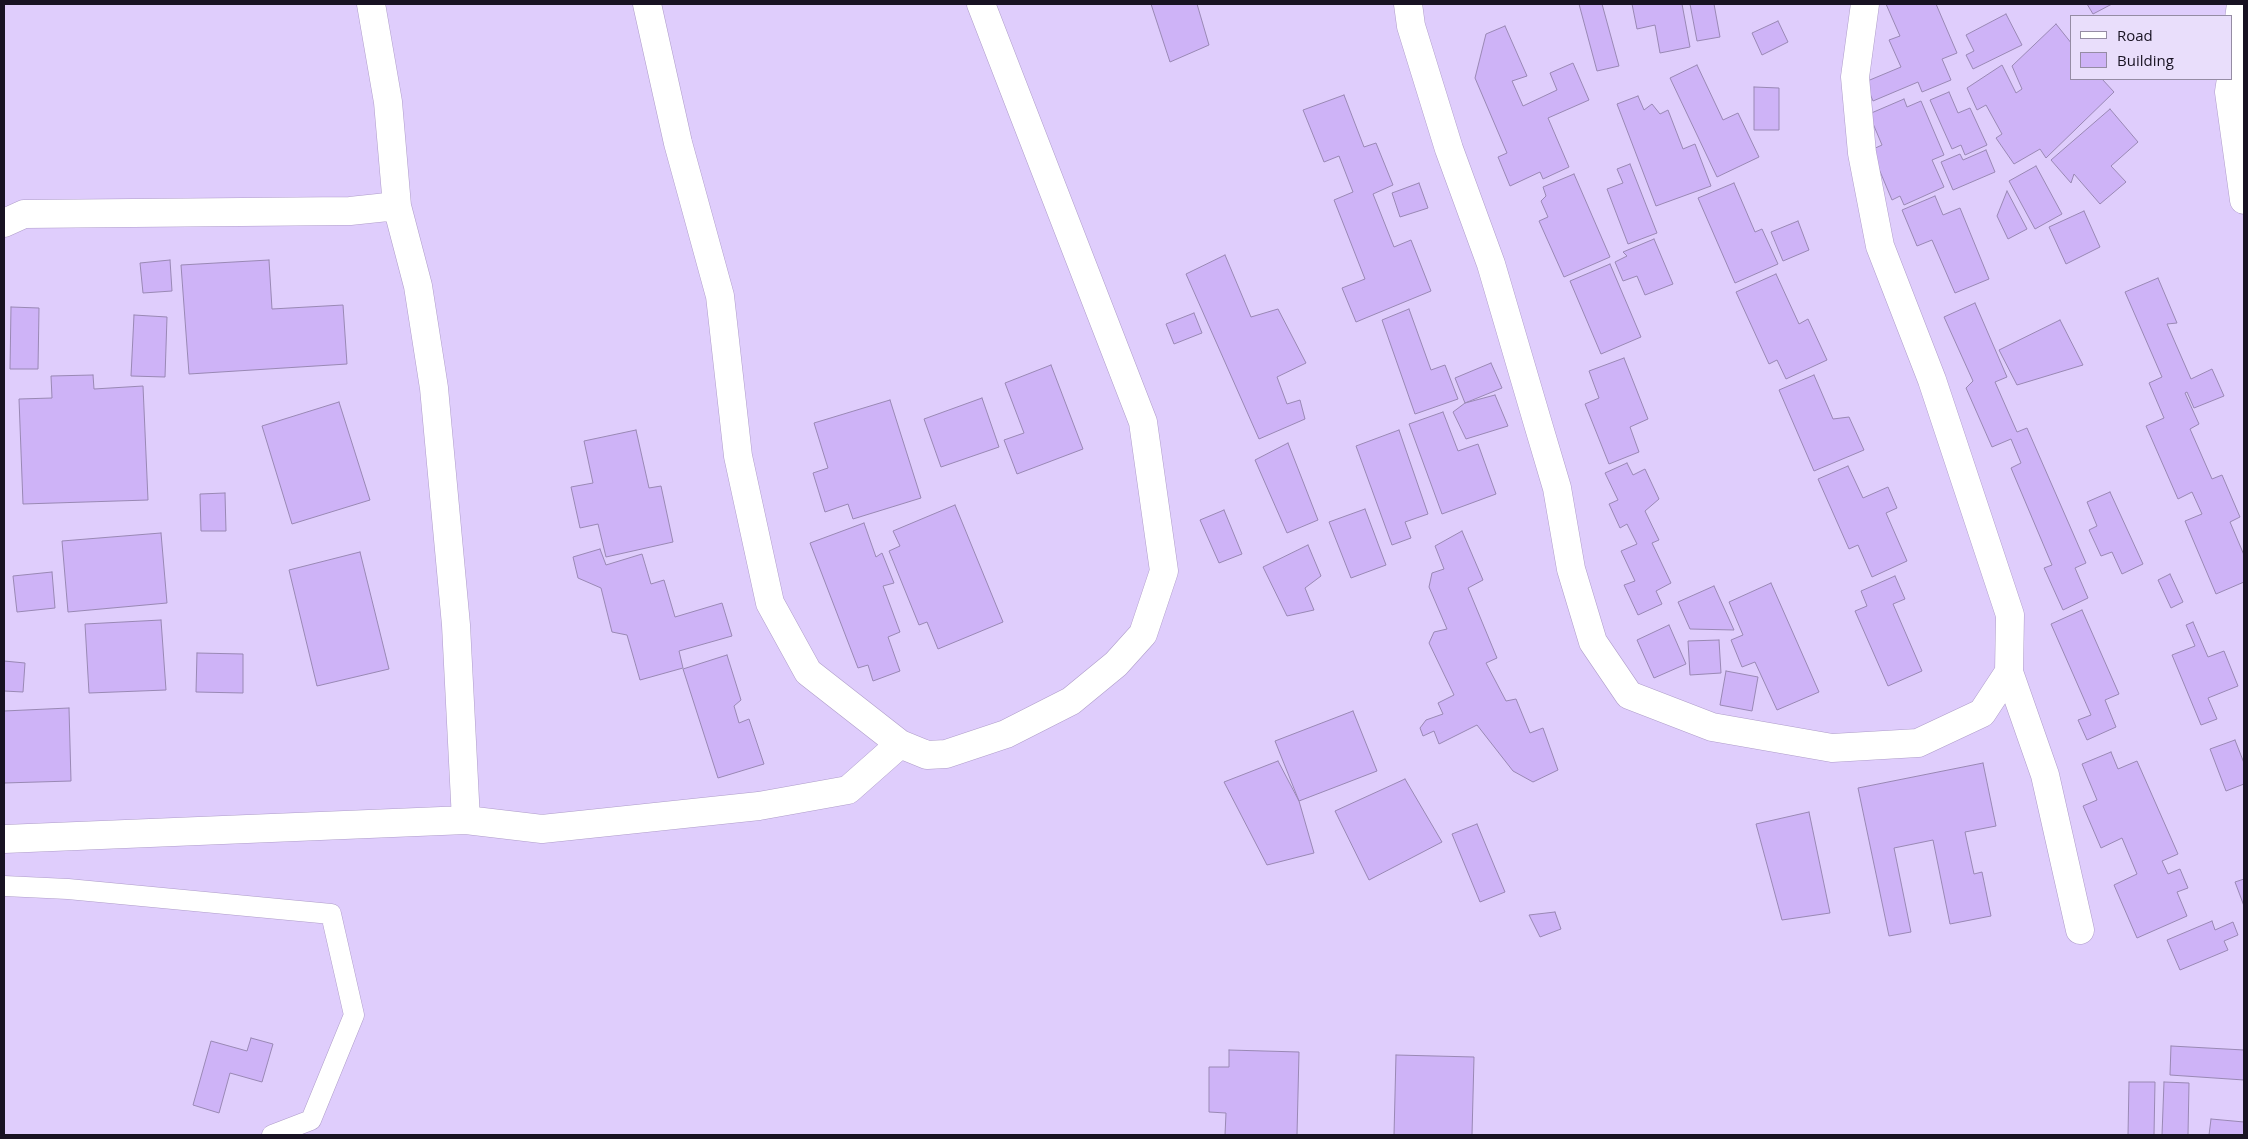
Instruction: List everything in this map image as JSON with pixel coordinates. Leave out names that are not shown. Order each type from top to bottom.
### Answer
[{"type":"street","points":[[371,4],[388,102],[397,206],[418,286],[434,388],[456,624],[466,820]]},
{"type":"street","points":[[647,4],[678,143],[720,296],[738,456],[770,603],[808,672],[900,744],[927,755],[946,754],[1006,734],[1071,700],[1116,664],[1142,634],[1164,571],[1142,422],[981,4]]},
{"type":"street","points":[[1408,4],[1411,26],[1450,149],[1491,264],[1536,415],[1557,488],[1571,569],[1594,642],[1629,695],[1712,727],[1832,748],[1918,743],[1982,713],[2009,672]]},
{"type":"street","points":[[1865,4],[1855,77],[1862,153],[1880,246],[1932,380],[2010,616],[2009,672],[2045,775],[2080,930]]},
{"type":"street","points":[[2233,64],[2241,4]]},
{"type":"street","points":[[2231,80],[2229,92],[2244,200]]},
{"type":"street","points":[[4,223],[24,214],[350,211],[397,206]]},
{"type":"street","points":[[4,839],[466,820],[542,828],[759,806],[848,790],[900,744]]},
{"type":"lane","points":[[4,886],[68,889],[331,914],[354,1015],[312,1127],[272,1135]]},
{"type":"building","points":[[1151,4],[1197,4],[1209,45],[1170,62]]},
{"type":"building","points":[[1579,4],[1602,4],[1619,66],[1597,71]]},
{"type":"building","points":[[1632,4],[1682,4],[1690,47],[1660,53],[1655,25],[1637,29]]},
{"type":"building","points":[[1690,4],[1714,4],[1720,37],[1697,41]]},
{"type":"building","points":[[1886,4],[1936,4],[1957,53],[1942,59],[1951,80],[1922,92],[1918,82],[1873,101],[1865,82],[1901,67],[1889,40],[1900,36]]},
{"type":"building","points":[[2087,4],[2112,4],[2093,14]]},
{"type":"building","points":[[2006,14],[2022,45],[1973,69],[1966,55],[1974,51],[1966,35]]},
{"type":"building","points":[[1778,21],[1788,42],[1762,55],[1752,33]]},
{"type":"building","points":[[2056,24],[2070,42],[2070,80],[2103,80],[2114,92],[2046,158],[2040,149],[2014,164],[1996,138],[2002,134],[1986,105],[1977,110],[1967,88],[2002,65],[2016,93],[2022,89],[2012,66]]},
{"type":"building","points":[[1505,26],[1527,76],[1512,81],[1523,106],[1557,90],[1550,73],[1573,63],[1589,100],[1548,118],[1569,167],[1543,179],[1540,172],[1510,186],[1498,157],[1507,153],[1475,78],[1486,34]]},
{"type":"building","points":[[1697,65],[1723,120],[1738,113],[1759,157],[1717,177],[1670,78]]},
{"type":"building","points":[[1754,87],[1779,88],[1779,130],[1754,130]]},
{"type":"building","points":[[1949,92],[1958,113],[1970,108],[1987,145],[1965,155],[1961,145],[1952,149],[1930,100]]},
{"type":"building","points":[[1344,95],[1364,147],[1376,143],[1393,185],[1373,194],[1394,247],[1411,240],[1431,291],[1356,322],[1342,288],[1365,279],[1334,200],[1353,192],[1339,156],[1324,162],[1303,110]]},
{"type":"building","points":[[1638,96],[1644,110],[1652,104],[1660,114],[1668,110],[1683,149],[1695,144],[1711,186],[1656,206],[1617,104]]},
{"type":"building","points":[[1904,99],[1907,107],[1921,101],[1944,155],[1932,160],[1944,187],[1904,205],[1900,196],[1892,200],[1871,150],[1882,145],[1869,114]]},
{"type":"building","points":[[2110,109],[2138,142],[2111,166],[2126,182],[2100,204],[2074,174],[2071,183],[2051,160]]},
{"type":"building","points":[[1986,150],[1995,172],[1953,190],[1941,162],[1960,154],[1963,160]]},
{"type":"building","points":[[1630,164],[1657,233],[1628,244],[1607,189],[1623,183],[1617,169]]},
{"type":"building","points":[[2036,166],[2062,214],[2035,229],[2009,181]]},
{"type":"building","points":[[1574,174],[1610,257],[1564,277],[1539,221],[1548,217],[1541,201],[1546,196],[1543,187]]},
{"type":"building","points":[[1419,183],[1428,208],[1400,217],[1392,193]]},
{"type":"building","points":[[1734,183],[1755,232],[1762,229],[1778,264],[1735,283],[1698,198]]},
{"type":"building","points":[[2007,191],[2027,229],[2008,239],[1997,216]]},
{"type":"building","points":[[1935,196],[1943,215],[1960,208],[1989,279],[1955,293],[1932,240],[1917,246],[1902,210]]},
{"type":"building","points":[[2084,211],[2100,247],[2066,264],[2049,227]]},
{"type":"building","points":[[1798,221],[1809,250],[1783,261],[1771,232]]},
{"type":"building","points":[[1654,239],[1673,284],[1645,295],[1637,276],[1623,281],[1615,262],[1627,256],[1623,252]]},
{"type":"building","points":[[1225,255],[1251,317],[1278,309],[1306,363],[1277,377],[1287,404],[1300,400],[1305,419],[1259,439],[1186,274]]},
{"type":"building","points":[[170,260],[172,291],[143,293],[140,263]]},
{"type":"building","points":[[269,260],[272,309],[343,305],[347,364],[189,374],[181,265]]},
{"type":"building","points":[[1610,264],[1641,337],[1601,354],[1570,281]]},
{"type":"building","points":[[1776,274],[1799,324],[1808,319],[1827,360],[1786,379],[1777,360],[1769,364],[1736,292]]},
{"type":"building","points":[[2158,278],[2177,323],[2167,324],[2191,379],[2212,369],[2224,396],[2194,408],[2187,392],[2185,393],[2199,424],[2190,429],[2212,479],[2222,475],[2240,517],[2230,522],[2244,555],[2244,582],[2216,594],[2185,521],[2202,514],[2192,492],[2178,499],[2146,426],[2164,418],[2149,383],[2162,377],[2125,292]]},
{"type":"building","points":[[1975,303],[2007,377],[1995,382],[2017,432],[2027,428],[2086,563],[2075,568],[2088,598],[2063,610],[2044,568],[2052,565],[2011,468],[2021,463],[2011,439],[1992,447],[1966,388],[1973,381],[1944,317]]},
{"type":"building","points":[[11,307],[39,308],[38,369],[10,369]]},
{"type":"building","points":[[1409,309],[1431,370],[1445,365],[1458,399],[1415,414],[1382,320]]},
{"type":"building","points":[[1194,313],[1202,333],[1174,344],[1166,324]]},
{"type":"building","points":[[134,315],[167,317],[165,377],[131,376]]},
{"type":"building","points":[[2060,320],[2083,365],[2017,385],[1999,350]]},
{"type":"building","points":[[1624,358],[1648,419],[1630,427],[1639,452],[1609,464],[1585,404],[1599,398],[1589,371]]},
{"type":"building","points":[[1491,363],[1502,388],[1465,403],[1455,378]]},
{"type":"building","points":[[1051,365],[1083,449],[1017,474],[1004,440],[1024,433],[1005,383]]},
{"type":"building","points":[[93,375],[94,389],[143,386],[148,500],[23,504],[19,399],[52,398],[51,376]]},
{"type":"building","points":[[1814,375],[1833,419],[1849,417],[1864,450],[1814,471],[1779,390]]},
{"type":"building","points":[[1495,395],[1508,426],[1466,439],[1453,412],[1465,403]]},
{"type":"building","points":[[982,398],[999,447],[941,467],[924,419]]},
{"type":"building","points":[[890,400],[921,498],[853,519],[848,504],[825,512],[813,473],[828,468],[814,423]]},
{"type":"building","points":[[339,402],[370,500],[292,524],[262,426]]},
{"type":"building","points":[[1443,412],[1458,451],[1478,444],[1496,494],[1442,514],[1409,424]]},
{"type":"building","points":[[636,430],[649,488],[661,486],[673,542],[606,557],[598,524],[580,528],[571,487],[593,483],[584,441]]},
{"type":"building","points":[[1399,430],[1428,514],[1405,522],[1411,538],[1392,545],[1356,446]]},
{"type":"building","points":[[1288,443],[1318,520],[1287,533],[1255,460]]},
{"type":"building","points":[[1627,463],[1633,475],[1645,469],[1659,499],[1645,511],[1659,540],[1652,543],[1671,583],[1656,591],[1662,604],[1638,615],[1624,585],[1635,581],[1621,551],[1637,544],[1627,524],[1620,528],[1609,504],[1618,500],[1605,473]]},
{"type":"building","points":[[1848,466],[1863,498],[1888,487],[1897,508],[1886,513],[1907,561],[1872,577],[1858,545],[1849,549],[1818,479]]},
{"type":"building","points":[[2110,492],[2143,564],[2122,574],[2112,552],[2101,556],[2089,530],[2097,526],[2087,502]]},
{"type":"building","points":[[225,493],[226,531],[201,531],[200,494]]},
{"type":"building","points":[[955,505],[1003,622],[938,649],[927,622],[919,625],[889,551],[900,546],[893,531]]},
{"type":"building","points":[[1365,509],[1386,565],[1351,578],[1329,522]]},
{"type":"building","points":[[1224,510],[1242,554],[1219,563],[1200,520]]},
{"type":"building","points":[[864,523],[876,557],[882,553],[894,583],[883,586],[900,632],[888,637],[900,671],[873,681],[868,665],[858,668],[810,543]]},
{"type":"building","points":[[1462,531],[1483,580],[1468,588],[1497,658],[1486,663],[1506,701],[1516,699],[1530,733],[1543,728],[1558,770],[1533,782],[1513,771],[1477,725],[1439,744],[1434,731],[1423,736],[1420,728],[1426,720],[1443,714],[1438,703],[1454,695],[1429,643],[1434,632],[1447,629],[1429,587],[1432,573],[1444,569],[1435,546]]},
{"type":"building","points":[[161,533],[167,603],[68,612],[62,541]]},
{"type":"building","points":[[1308,545],[1321,576],[1305,588],[1314,610],[1287,616],[1263,567]]},
{"type":"building","points":[[600,549],[606,565],[642,554],[651,584],[664,580],[675,617],[722,603],[732,636],[679,651],[683,668],[640,680],[627,635],[612,632],[601,588],[578,578],[573,557]]},
{"type":"building","points":[[360,552],[389,669],[317,686],[289,570]]},
{"type":"building","points":[[52,572],[55,608],[17,612],[13,576]]},
{"type":"building","points":[[2170,574],[2183,602],[2171,608],[2158,580]]},
{"type":"building","points":[[1895,576],[1905,599],[1893,604],[1922,671],[1888,686],[1855,611],[1867,606],[1861,591]]},
{"type":"building","points":[[1771,583],[1819,692],[1777,710],[1755,662],[1742,667],[1731,640],[1743,635],[1729,602]]},
{"type":"building","points":[[1714,586],[1734,630],[1690,629],[1678,602]]},
{"type":"building","points":[[2082,610],[2119,694],[2105,700],[2116,727],[2087,740],[2078,720],[2091,715],[2051,624]]},
{"type":"building","points":[[161,620],[166,690],[89,693],[85,624]]},
{"type":"building","points":[[2193,622],[2208,657],[2224,651],[2238,686],[2208,698],[2217,719],[2201,725],[2172,655],[2195,646],[2186,625]]},
{"type":"building","points":[[1669,625],[1686,664],[1654,678],[1637,640]]},
{"type":"building","points":[[1719,640],[1721,673],[1690,675],[1688,641]]},
{"type":"building","points":[[197,653],[243,654],[243,693],[196,692]]},
{"type":"building","points":[[727,655],[741,700],[734,706],[739,723],[749,719],[764,764],[718,778],[683,669]]},
{"type":"building","points":[[4,661],[25,663],[23,692],[4,691]]},
{"type":"building","points":[[1726,671],[1758,677],[1752,711],[1720,705]]},
{"type":"building","points":[[69,708],[71,781],[4,783],[4,711]]},
{"type":"building","points":[[1353,711],[1377,771],[1299,801],[1275,741]]},
{"type":"building","points":[[2235,740],[2244,763],[2244,784],[2226,791],[2210,749]]},
{"type":"building","points":[[2111,752],[2118,769],[2137,761],[2178,854],[2162,861],[2168,874],[2180,869],[2188,888],[2177,892],[2187,916],[2137,938],[2114,885],[2137,874],[2122,838],[2101,848],[2083,806],[2097,800],[2082,764]]},
{"type":"building","points":[[1278,761],[1299,801],[1314,853],[1267,865],[1224,782]]},
{"type":"building","points":[[1983,763],[1996,826],[1965,832],[1974,874],[1982,872],[1991,916],[1950,924],[1933,840],[1894,848],[1911,932],[1889,936],[1858,788]]},
{"type":"building","points":[[1405,779],[1442,842],[1369,880],[1335,811]]},
{"type":"building","points":[[1809,812],[1830,913],[1782,920],[1756,824]]},
{"type":"building","points":[[1477,824],[1505,892],[1480,902],[1452,834]]},
{"type":"building","points":[[2244,879],[2244,906],[2235,882]]},
{"type":"building","points":[[1555,912],[1561,929],[1540,937],[1529,915]]},
{"type":"building","points":[[2212,921],[2215,930],[2233,922],[2238,935],[2224,941],[2228,950],[2180,970],[2167,940]]},
{"type":"building","points":[[251,1038],[273,1044],[262,1082],[230,1073],[219,1113],[193,1105],[211,1041],[247,1051]]},
{"type":"building","points":[[2171,1046],[2244,1050],[2244,1080],[2170,1075]]},
{"type":"building","points":[[1229,1050],[1299,1052],[1297,1135],[1225,1135],[1226,1113],[1209,1112],[1209,1067],[1229,1067]]},
{"type":"building","points":[[1396,1055],[1474,1057],[1472,1135],[1394,1135]]},
{"type":"building","points":[[2129,1082],[2155,1082],[2154,1135],[2128,1135]]},
{"type":"building","points":[[2164,1082],[2189,1083],[2188,1135],[2162,1135]]},
{"type":"building","points":[[2211,1119],[2244,1122],[2244,1135],[2209,1135]]}]
